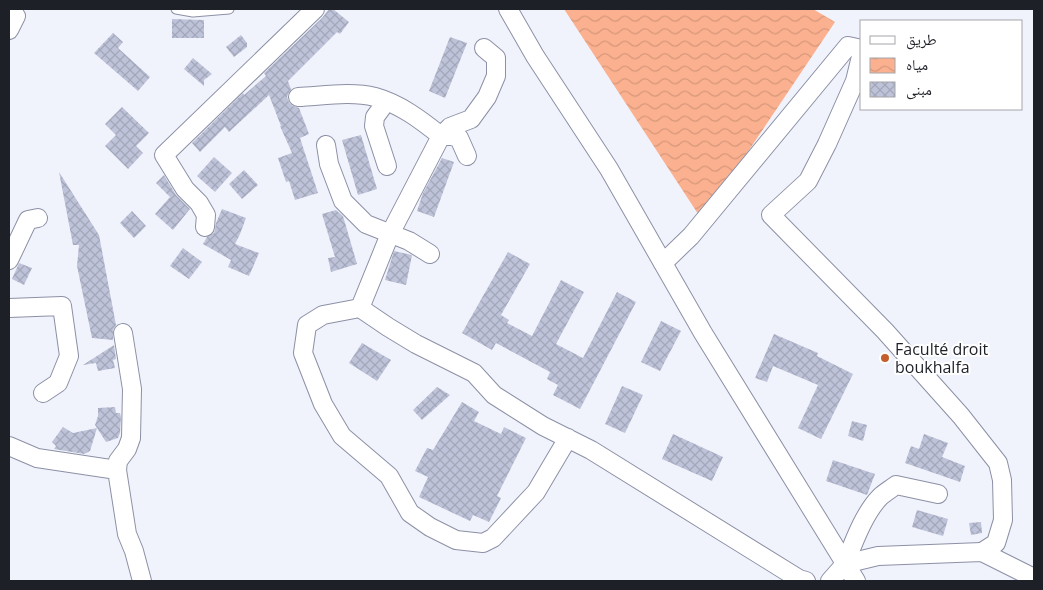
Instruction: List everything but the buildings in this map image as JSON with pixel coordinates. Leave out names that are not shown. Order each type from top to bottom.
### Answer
[{"type":"street","points":[[205,227],[206,215],[164,155],[315,9]]},
{"type":"street","points":[[508,9],[609,169],[702,333],[856,581]]},
{"type":"street","points":[[663,264],[691,236],[848,46],[860,48]]},
{"type":"street","points":[[360,308],[390,234],[441,136],[450,127],[471,119],[487,97],[496,76],[496,58],[484,48]]},
{"type":"street","points":[[860,60],[855,80],[827,144],[808,180],[771,214],[885,332],[961,416],[998,463],[1002,480],[1003,520],[996,543],[982,552]]},
{"type":"street","points":[[298,97],[350,94],[375,97],[404,109],[441,136],[459,138],[467,156]]},
{"type":"street","points":[[386,102],[376,117],[374,126],[387,166]]},
{"type":"street","points":[[326,145],[329,164],[343,201],[366,224],[409,241],[430,254]]},
{"type":"street","points":[[9,260],[28,220],[38,218]]},
{"type":"street","points":[[9,308],[62,306],[69,356],[58,383],[43,393]]},
{"type":"street","points":[[568,438],[536,492],[493,538],[483,543],[456,540],[430,527],[410,513],[389,476],[342,436],[323,404],[303,353],[307,325],[323,315],[360,308],[416,344],[474,374],[494,395],[543,426],[568,438],[591,450],[783,569],[806,581]]},
{"type":"street","points":[[123,333],[132,389],[131,438],[127,449],[118,461],[117,470],[127,534],[142,581]]},
{"type":"street","points":[[9,446],[37,458],[117,470]]},
{"type":"street","points":[[830,581],[845,564],[863,524],[880,497],[896,485],[938,494]]},
{"type":"street","points":[[845,564],[878,556],[982,552],[1034,578]]},
{"type":"lane","points":[[176,9],[194,12],[229,9]]},
{"type":"water","points":[[564,9],[813,9],[835,22],[702,220]]},
{"type":"place","name":"Faculté droit boukhalfa","points":[[885,358]]}]
